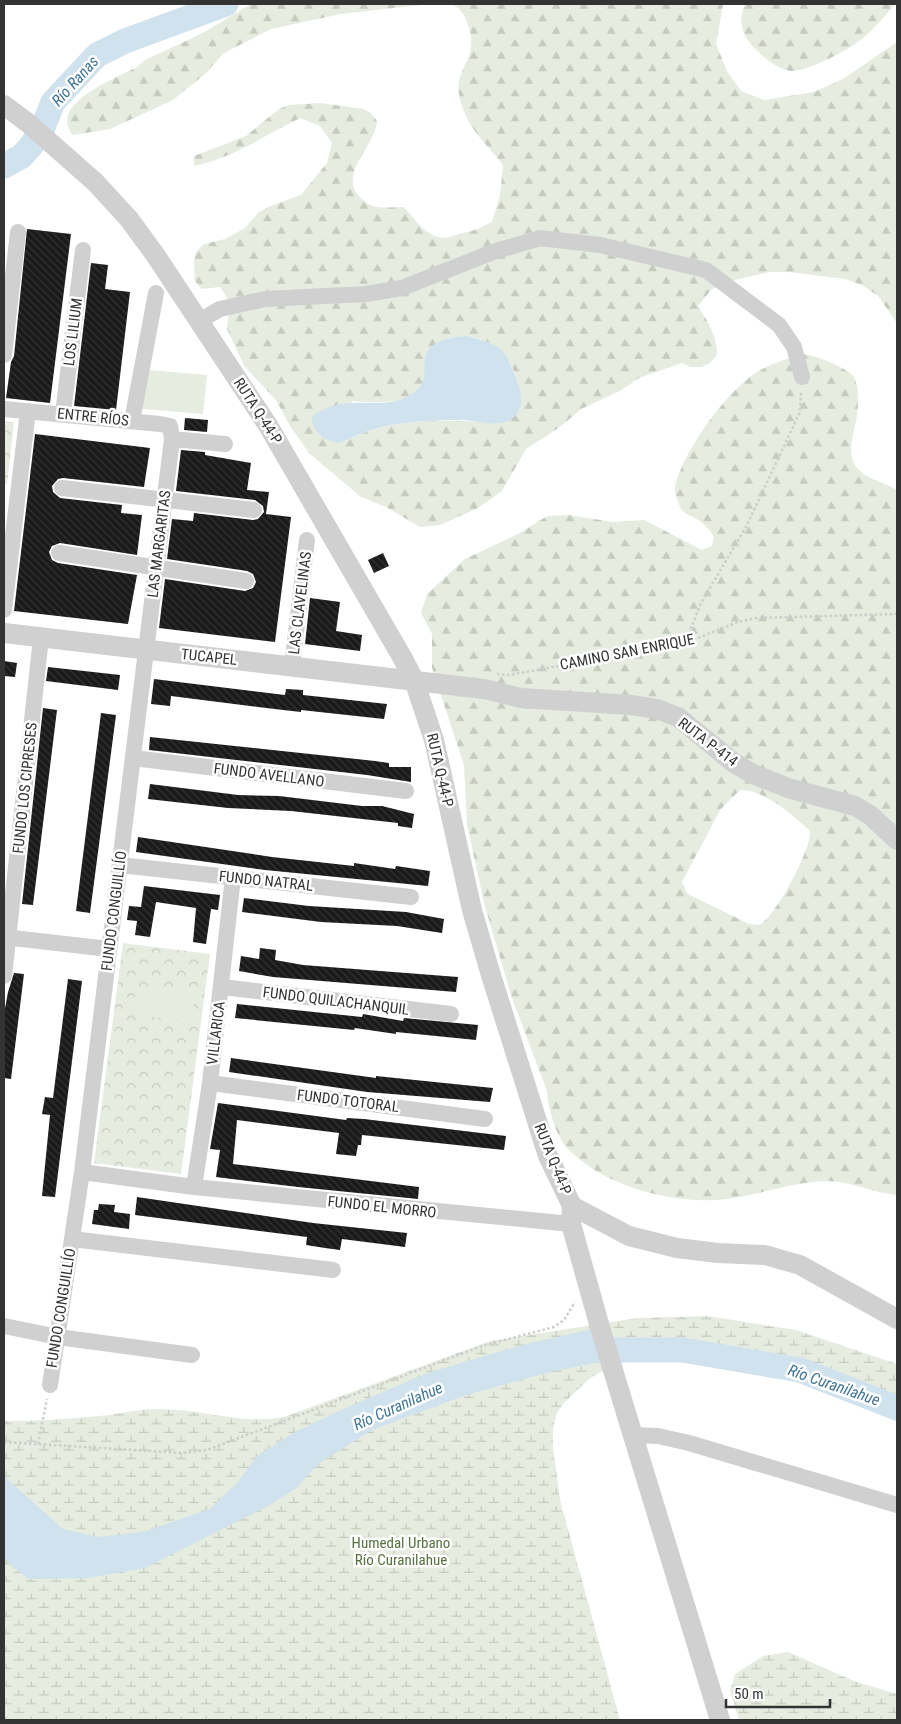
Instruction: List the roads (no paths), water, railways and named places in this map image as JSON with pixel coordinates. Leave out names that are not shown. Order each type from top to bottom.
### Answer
[{"type":"street","name":"RUTA Q-44-P","points":[[4,105],[28,123],[95,182],[129,219],[199,321],[294,467],[414,680],[434,740],[466,884],[490,972],[548,1156],[571,1215],[629,1236],[677,1248],[765,1256],[800,1265],[897,1319]]},
{"type":"street","points":[[4,355],[18,232]]},
{"type":"street","points":[[199,321],[220,309],[265,299],[366,294],[402,288],[433,278],[493,252],[540,238],[600,245],[706,270],[779,326],[794,347],[802,377]]},
{"type":"street","name":"LOS LILIUM","points":[[63,414],[83,250]]},
{"type":"street","points":[[132,421],[156,294]]},
{"type":"street","name":"ENTRE RÍOS","points":[[4,410],[63,414],[170,426],[172,438]]},
{"type":"street","points":[[4,610],[28,411]]},
{"type":"street","points":[[172,438],[226,444]]},
{"type":"street","name":"LAS MARGARITAS","points":[[145,650],[172,438]]},
{"type":"street","points":[[62,488],[254,510]]},
{"type":"street","name":"LAS CLAVELINAS","points":[[292,666],[307,540]]},
{"type":"street","points":[[59,553],[156,566],[246,581]]},
{"type":"street","name":"TUCAPEL","points":[[4,633],[414,680]]},
{"type":"street","name":"FUNDO LOS CIPRESES","points":[[4,976],[6,937],[41,638]]},
{"type":"street","name":"FUNDO CONGUILLÍO","points":[[50,1385],[82,1172],[145,650]]},
{"type":"street","name":"RUTA P-414","points":[[414,680],[484,688],[521,698],[631,705],[656,709],[678,717],[704,736],[734,763],[753,774],[788,788],[855,806],[870,815],[897,840]]},
{"type":"street","name":"FUNDO AVELLANO","points":[[133,758],[406,791]]},
{"type":"street","name":"FUNDO NATRAL","points":[[120,865],[411,897]]},
{"type":"street","name":"VILLARICA","points":[[194,1187],[210,1083],[233,877]]},
{"type":"street","points":[[6,937],[109,949]]},
{"type":"street","name":"FUNDO QUILACHANQUIL","points":[[222,987],[451,1014]]},
{"type":"street","name":"FUNDO TOTORAL","points":[[210,1083],[485,1118]]},
{"type":"street","points":[[82,1172],[194,1187]]},
{"type":"street","name":"FUNDO EL MORRO","points":[[194,1187],[571,1215]]},
{"type":"street","points":[[571,1215],[600,1331],[720,1720]]},
{"type":"street","points":[[72,1239],[333,1270]]},
{"type":"street","points":[[4,1326],[58,1338],[192,1355]]},
{"type":"street","points":[[633,1434],[658,1436],[689,1443],[897,1505]]},
{"type":"water","points":[[466,336],[496,346],[508,359],[520,388],[521,396],[519,411],[509,421],[503,423],[482,423],[462,420],[407,423],[370,430],[339,443],[329,441],[321,436],[315,428],[311,418],[323,410],[336,405],[389,402],[402,399],[413,393],[419,388],[424,379],[426,355],[429,350],[443,340]]},
{"type":"water","points":[[593,1329],[601,1362],[554,1371],[466,1395],[372,1430],[318,1464],[295,1489],[268,1506],[145,1568],[88,1578],[28,1579],[8,1563],[4,1554],[4,1476],[63,1529],[98,1537],[143,1532],[210,1509],[237,1483],[258,1455],[295,1432],[341,1410],[427,1373],[530,1343]]},
{"type":"waterway","name":"Río Ranas","points":[[4,166],[22,156],[30,147],[41,132],[53,102],[97,55],[125,41],[226,4]]},
{"type":"waterway","name":"Río Curanilahue","points":[[584,1350],[682,1350],[800,1370],[897,1408]]},
{"type":"park label","name":"Humedal Urbano Río Curanilahue","points":[[401,1552]]}]
